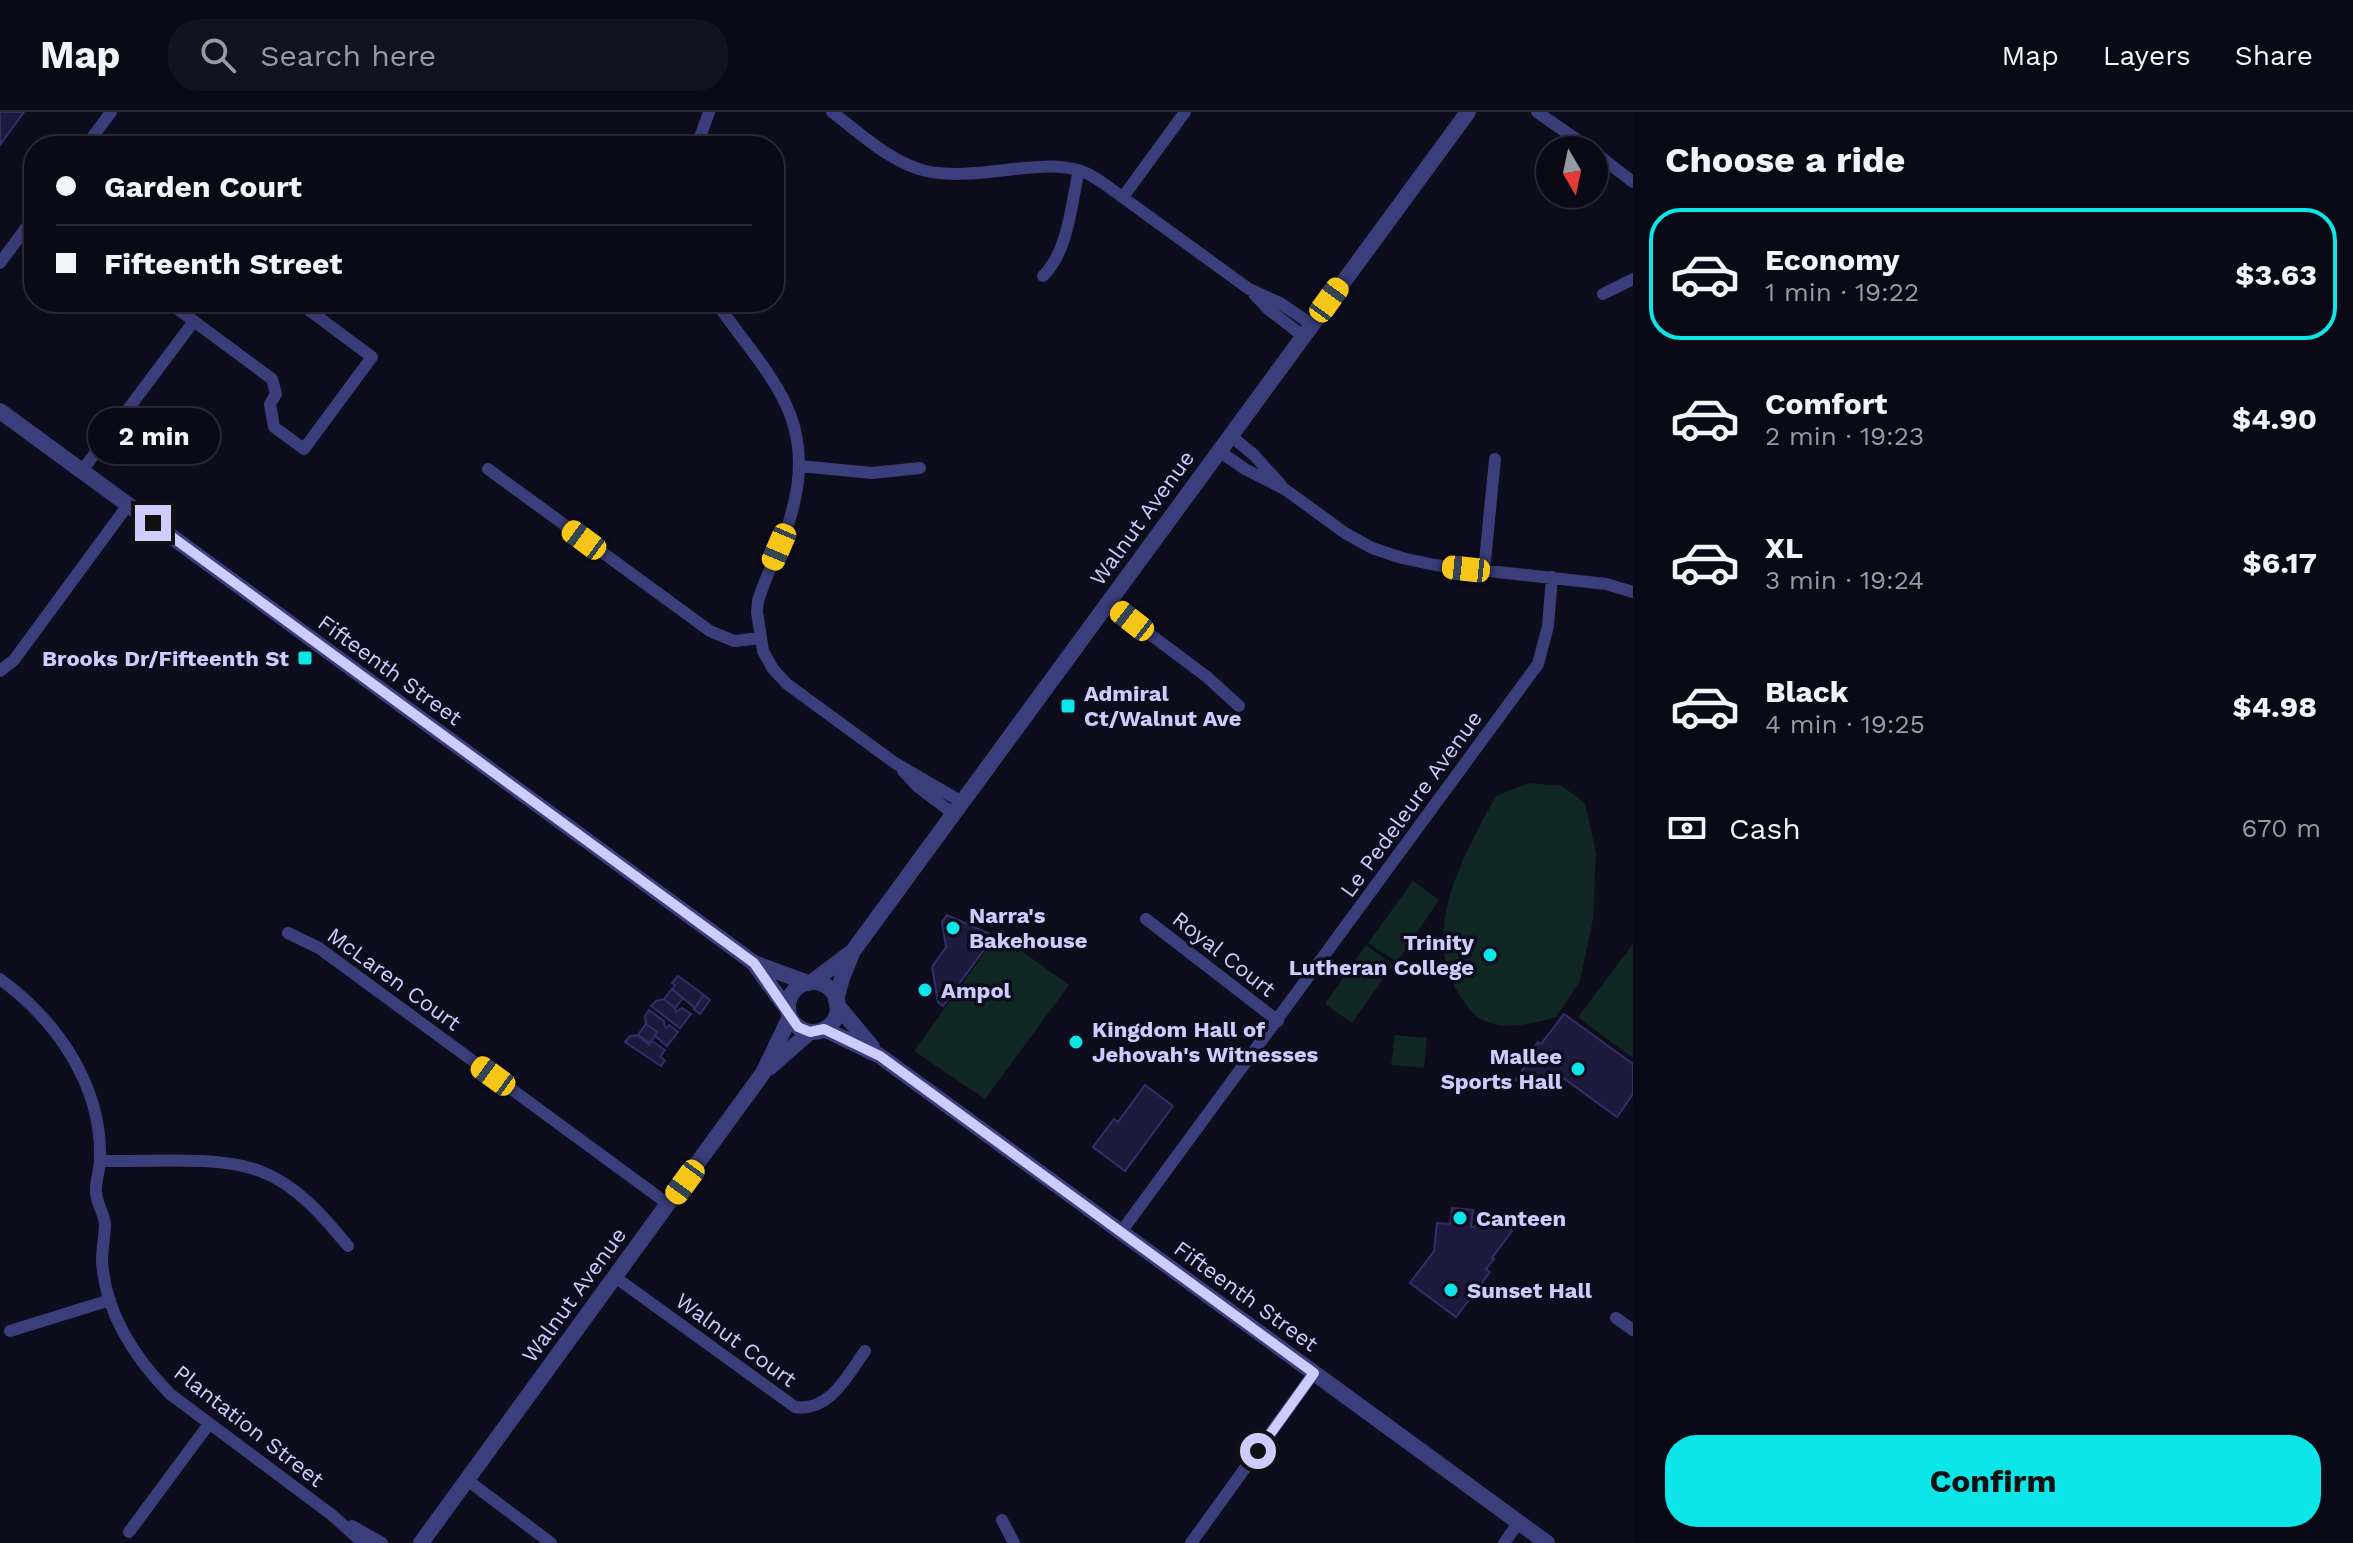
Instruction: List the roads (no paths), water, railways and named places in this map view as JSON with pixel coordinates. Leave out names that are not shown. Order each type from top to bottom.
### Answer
[{"type":"street","points":[[93,136],[111,112]]},
{"type":"street","points":[[701,136],[709,112]]},
{"type":"street","points":[[832,112],[894,157],[924,171],[960,175],[1042,168],[1079,170],[1123,197],[1249,289],[1268,309],[1307,330]]},
{"type":"street","points":[[1123,197],[1185,112]]},
{"type":"street","name":"Walnut Avenue","points":[[837,1002],[842,978],[853,951],[1468,112]]},
{"type":"street","points":[[1537,112],[1573,136]]},
{"type":"street","points":[[1545,112],[1558,125]]},
{"type":"street","points":[[1608,163],[1633,182]]},
{"type":"street","points":[[1043,276],[1051,269],[1061,250],[1079,170]]},
{"type":"street","points":[[0,263],[24,231]]},
{"type":"street","points":[[1603,294],[1633,279]]},
{"type":"street","points":[[182,312],[272,379],[276,394],[270,404],[274,427],[304,449],[372,357],[311,312]]},
{"type":"street","points":[[723,312],[780,390],[796,435],[800,466],[798,491],[758,601],[760,638],[773,669],[787,684],[895,763],[918,787],[958,808]]},
{"type":"street","points":[[81,472],[194,321]]},
{"type":"street","name":"Fifteenth Street","points":[[0,411],[754,963],[810,982]]},
{"type":"street","points":[[1231,436],[1254,455],[1286,490]]},
{"type":"street","points":[[1219,451],[1245,469],[1286,490],[1345,533],[1372,548],[1424,563],[1606,584],[1633,592]]},
{"type":"street","points":[[1484,571],[1495,459]]},
{"type":"street","points":[[800,466],[872,473],[920,468]]},
{"type":"street","points":[[488,469],[710,631],[734,641],[760,638]]},
{"type":"street","points":[[0,671],[14,660],[128,505]]},
{"type":"street","name":"Le Pedeleure Avenue","points":[[1121,1232],[1538,664],[1548,626],[1552,577]]},
{"type":"street","points":[[1107,602],[1207,677],[1239,706]]},
{"type":"street","name":"Royal Court","points":[[1146,919],[1278,1021]]},
{"type":"street","name":"McLaren Court","points":[[288,933],[319,948],[668,1204]]},
{"type":"street","name":"Walnut Avenue","points":[[810,982],[853,951]]},
{"type":"street","name":"Fifteenth Street","points":[[754,963],[789,1013]]},
{"type":"street","name":"Plantation Street","points":[[0,979],[45,1017],[80,1070],[94,1109],[100,1161],[96,1189],[104,1216],[102,1262],[110,1300],[128,1342],[170,1394],[332,1515],[363,1543]]},
{"type":"street","points":[[810,982],[827,987],[837,1002],[834,1019],[817,1030],[798,1027],[789,1013],[791,995],[795,989],[810,982]]},
{"type":"street","name":"Fifteenth Street","points":[[837,1002],[880,1056]]},
{"type":"street","name":"Walnut Avenue","points":[[421,1543],[763,1073],[789,1013]]},
{"type":"street","name":"Walnut Avenue","points":[[763,1073],[817,1030]]},
{"type":"street","name":"Fifteenth Street","points":[[817,1030],[880,1056],[1547,1543]]},
{"type":"street","points":[[100,1161],[221,1163],[260,1171],[309,1202],[348,1246]]},
{"type":"street","name":"Walnut Court","points":[[615,1277],[795,1407],[814,1407],[829,1399],[865,1351]]},
{"type":"street","points":[[10,1331],[110,1300]]},
{"type":"street","points":[[1616,1318],[1633,1330]]},
{"type":"street","points":[[1191,1543],[1314,1373]]},
{"type":"street","points":[[129,1532],[209,1424]]},
{"type":"street","points":[[467,1480],[551,1543]]},
{"type":"street","name":"Plantation Street","points":[[332,1515],[382,1543]]},
{"type":"street","points":[[1002,1520],[1014,1543]]},
{"type":"street","points":[[1504,1543],[1519,1522]]},
{"type":"place","name":"Brooks Dr/Fifteenth St","points":[[305,658]]},
{"type":"place","name":"Admiral Ct/Walnut Ave","points":[[1068,706]]},
{"type":"place","name":"Narra's Bakehouse","points":[[953,928]]},
{"type":"place","name":"Trinity Lutheran College","points":[[1490,955]]},
{"type":"place","name":"Ampol","points":[[925,990]]},
{"type":"place","name":"Kingdom Hall of Jehovah's Witnesses","points":[[1076,1042]]},
{"type":"place","name":"Mallee Sports Hall","points":[[1578,1069]]},
{"type":"place","name":"Canteen","points":[[1460,1218]]},
{"type":"place","name":"Sunset Hall","points":[[1451,1290]]}]
